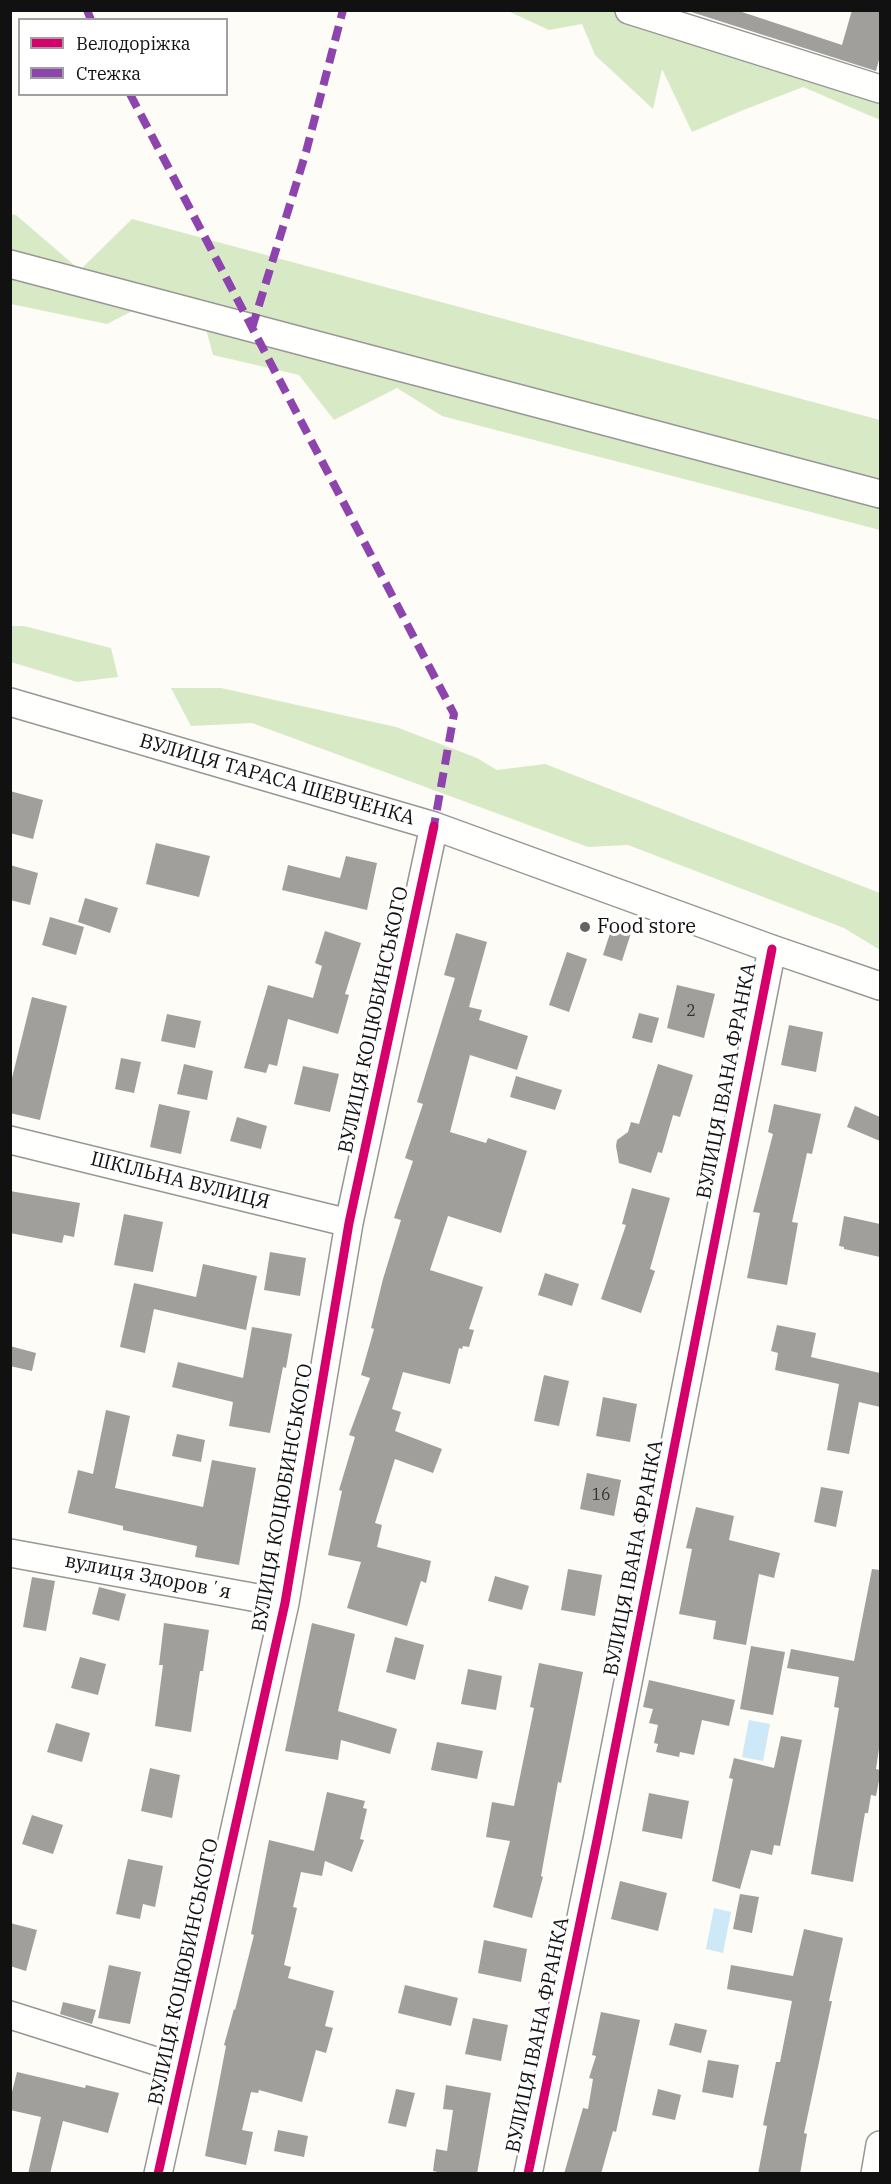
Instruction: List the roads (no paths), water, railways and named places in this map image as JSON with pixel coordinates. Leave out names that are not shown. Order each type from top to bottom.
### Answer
[{"type":"street","points":[[629,10],[880,89]]},
{"type":"street","points":[[10,264],[880,494]]},
{"type":"street","name":"ВУЛИЦЯ ТАРАСА ШЕВЧЕНКА","points":[[10,702],[434,826],[880,986]]},
{"type":"street","name":"ВУЛИЦЯ КОЦЮБИНСЬКОГО","points":[[158,2174],[285,1603],[349,1223],[434,826]]},
{"type":"street","name":"ВУЛИЦЯ ІВАНА ФРАНКА","points":[[528,2174],[597,1840],[772,949]]},
{"type":"street","name":"ШКІЛЬНА ВУЛИЦЯ","points":[[10,1140],[349,1223]]},
{"type":"street","name":"вулиця Здоровʼя","points":[[10,1552],[285,1603]]},
{"type":"street","points":[[10,2015],[181,2069]]},
{"type":"street","points":[[875,2174],[880,2145]]},
{"type":"water","points":[[749,1720],[770,1724],[763,1761],[742,1757]]},
{"type":"water","points":[[714,1908],[731,1912],[723,1953],[706,1949]]},
{"type":"place","name":"Food store","points":[[585,927]]}]
